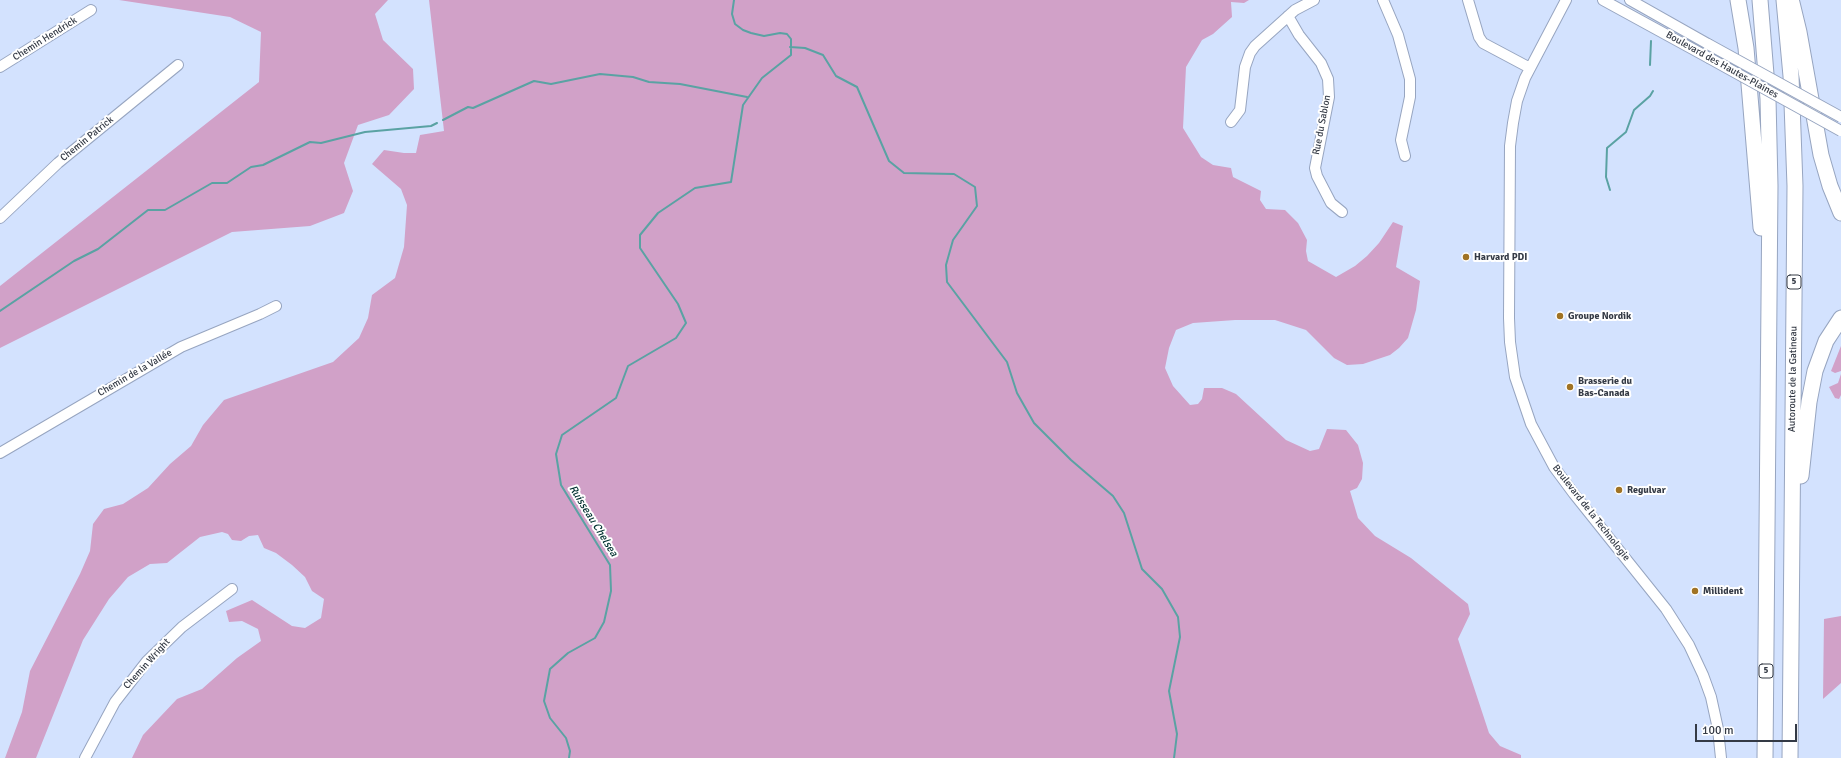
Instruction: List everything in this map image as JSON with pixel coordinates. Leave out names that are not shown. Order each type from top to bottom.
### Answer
[{"type":"highway","points":[[1738,0],[1748,64],[1769,311]]},
{"type":"highway","name":"5","points":[[1760,0],[1769,132],[1765,758]]},
{"type":"highway","name":"Autoroute de la Gatineau","points":[[1784,0],[1791,76],[1795,169],[1790,758]]},
{"type":"highway","points":[[1792,0],[1821,155],[1830,186],[1841,213]]},
{"type":"highway","points":[[1791,564],[1812,386],[1824,347],[1841,318]]},
{"type":"street","points":[[1231,122],[1240,110],[1242,104],[1245,67],[1250,53],[1255,46],[1288,16],[1314,0]]},
{"type":"street","points":[[1383,0],[1398,36],[1410,79],[1410,97],[1401,140],[1405,156]]},
{"type":"street","points":[[1468,0],[1479,37],[1483,43],[1530,68]]},
{"type":"street","name":"Boulevard de la Technologie","points":[[1566,0],[1530,68],[1517,101],[1510,146],[1509,331],[1518,390],[1535,434],[1554,468],[1666,609],[1684,635],[1697,661],[1711,697],[1718,729],[1721,758]]},
{"type":"street","name":"Boulevard des Hautes-Plaines","points":[[1603,0],[1841,131]]},
{"type":"street","name":"Boulevard des Hautes-Plaines","points":[[1630,0],[1841,117]]},
{"type":"street","name":"Chemin Hendrick","points":[[0,67],[91,10]]},
{"type":"street","name":"Rue du Sablon","points":[[1288,16],[1299,35],[1321,63],[1328,78],[1329,97],[1316,168],[1317,176],[1331,203],[1342,212]]},
{"type":"street","name":"Chemin Patrick","points":[[0,218],[58,163],[178,65]]},
{"type":"street","name":"Chemin de la Vallée","points":[[0,453],[181,347],[276,306]]},
{"type":"street","name":"Chemin Wright","points":[[85,758],[115,702],[147,661],[182,627],[232,589]]},
{"type":"shaded area","points":[[119,0],[388,0],[375,14],[383,40],[413,69],[414,89],[389,115],[358,125],[344,163],[353,191],[344,213],[310,226],[232,232],[0,348],[0,286],[259,82],[261,32],[230,17]]},
{"type":"shaded area","points":[[429,0],[1249,0],[1244,3],[1231,2],[1232,17],[1213,34],[1202,40],[1186,67],[1183,128],[1201,157],[1213,165],[1231,168],[1233,177],[1261,191],[1260,200],[1266,209],[1285,210],[1298,223],[1307,240],[1306,251],[1308,261],[1336,277],[1355,266],[1367,256],[1379,243],[1393,222],[1403,226],[1396,267],[1420,281],[1416,310],[1408,338],[1399,348],[1390,355],[1363,364],[1347,365],[1334,358],[1306,330],[1275,320],[1235,320],[1193,323],[1176,330],[1169,348],[1165,368],[1173,386],[1190,405],[1198,404],[1202,399],[1204,388],[1222,388],[1236,394],[1286,440],[1310,451],[1319,449],[1327,429],[1346,430],[1358,445],[1363,463],[1362,479],[1357,488],[1350,491],[1358,518],[1375,536],[1411,558],[1468,604],[1470,614],[1458,639],[1489,733],[1500,746],[1521,755],[1521,758],[132,758],[143,735],[177,699],[202,689],[237,658],[261,641],[258,629],[242,621],[229,622],[226,611],[252,600],[292,626],[305,628],[321,618],[324,599],[312,591],[305,577],[292,565],[276,553],[264,548],[258,535],[249,536],[241,541],[232,540],[228,534],[222,532],[200,537],[167,563],[150,564],[128,577],[109,599],[83,640],[36,758],[5,758],[22,712],[30,671],[80,574],[90,551],[93,524],[104,509],[123,504],[148,488],[170,464],[191,446],[203,425],[224,400],[333,362],[359,338],[368,318],[372,295],[395,278],[404,247],[407,205],[401,189],[372,164],[384,150],[416,153],[420,135],[444,131]]},
{"type":"shaded area","points":[[1841,346],[1841,371],[1835,373],[1831,371]]},
{"type":"shaded area","points":[[1841,374],[1841,395],[1839,399],[1835,398],[1829,387],[1838,383]]},
{"type":"shaded area","points":[[1841,616],[1841,683],[1823,699],[1824,619]]},
{"type":"waterway","name":"Ruisseau Chelsea","points":[[569,758],[570,751],[566,738],[550,718],[544,701],[550,669],[568,653],[595,638],[604,622],[611,591],[610,565],[561,485],[556,454],[562,435],[616,398],[628,366],[676,338],[686,323],[678,304],[640,248],[640,235],[658,213],[695,188],[731,182],[743,105],[762,78],[791,55],[791,39],[787,34],[780,33],[764,36],[743,30],[735,24],[732,14],[734,0]]},
{"type":"waterway","points":[[1650,65],[1651,41]]},
{"type":"waterway","points":[[790,47],[805,48],[823,55],[836,76],[857,87],[889,161],[904,173],[954,174],[975,187],[977,206],[953,240],[946,265],[947,282],[1007,362],[1017,393],[1034,423],[1071,460],[1113,496],[1124,513],[1142,569],[1162,589],[1178,617],[1180,637],[1169,691],[1177,734],[1174,758]]},
{"type":"waterway","points":[[443,120],[468,107],[473,108],[534,81],[551,84],[600,74],[633,77],[649,82],[680,84],[747,97]]},
{"type":"waterway","points":[[1610,190],[1606,177],[1607,148],[1626,132],[1634,110],[1650,96],[1653,91]]},
{"type":"waterway","points":[[0,311],[74,261],[98,249],[148,210],[165,210],[212,183],[227,183],[251,167],[263,165],[310,142],[321,143],[365,132],[431,126],[437,123]]},
{"type":"place","name":"Harvard PDI","points":[[1466,257]]},
{"type":"place","name":"Groupe Nordik","points":[[1560,316]]},
{"type":"place","name":"Brasserie du Bas-Canada","points":[[1570,387]]},
{"type":"place","name":"Regulvar","points":[[1619,490]]},
{"type":"place","name":"Millident","points":[[1695,591]]}]
